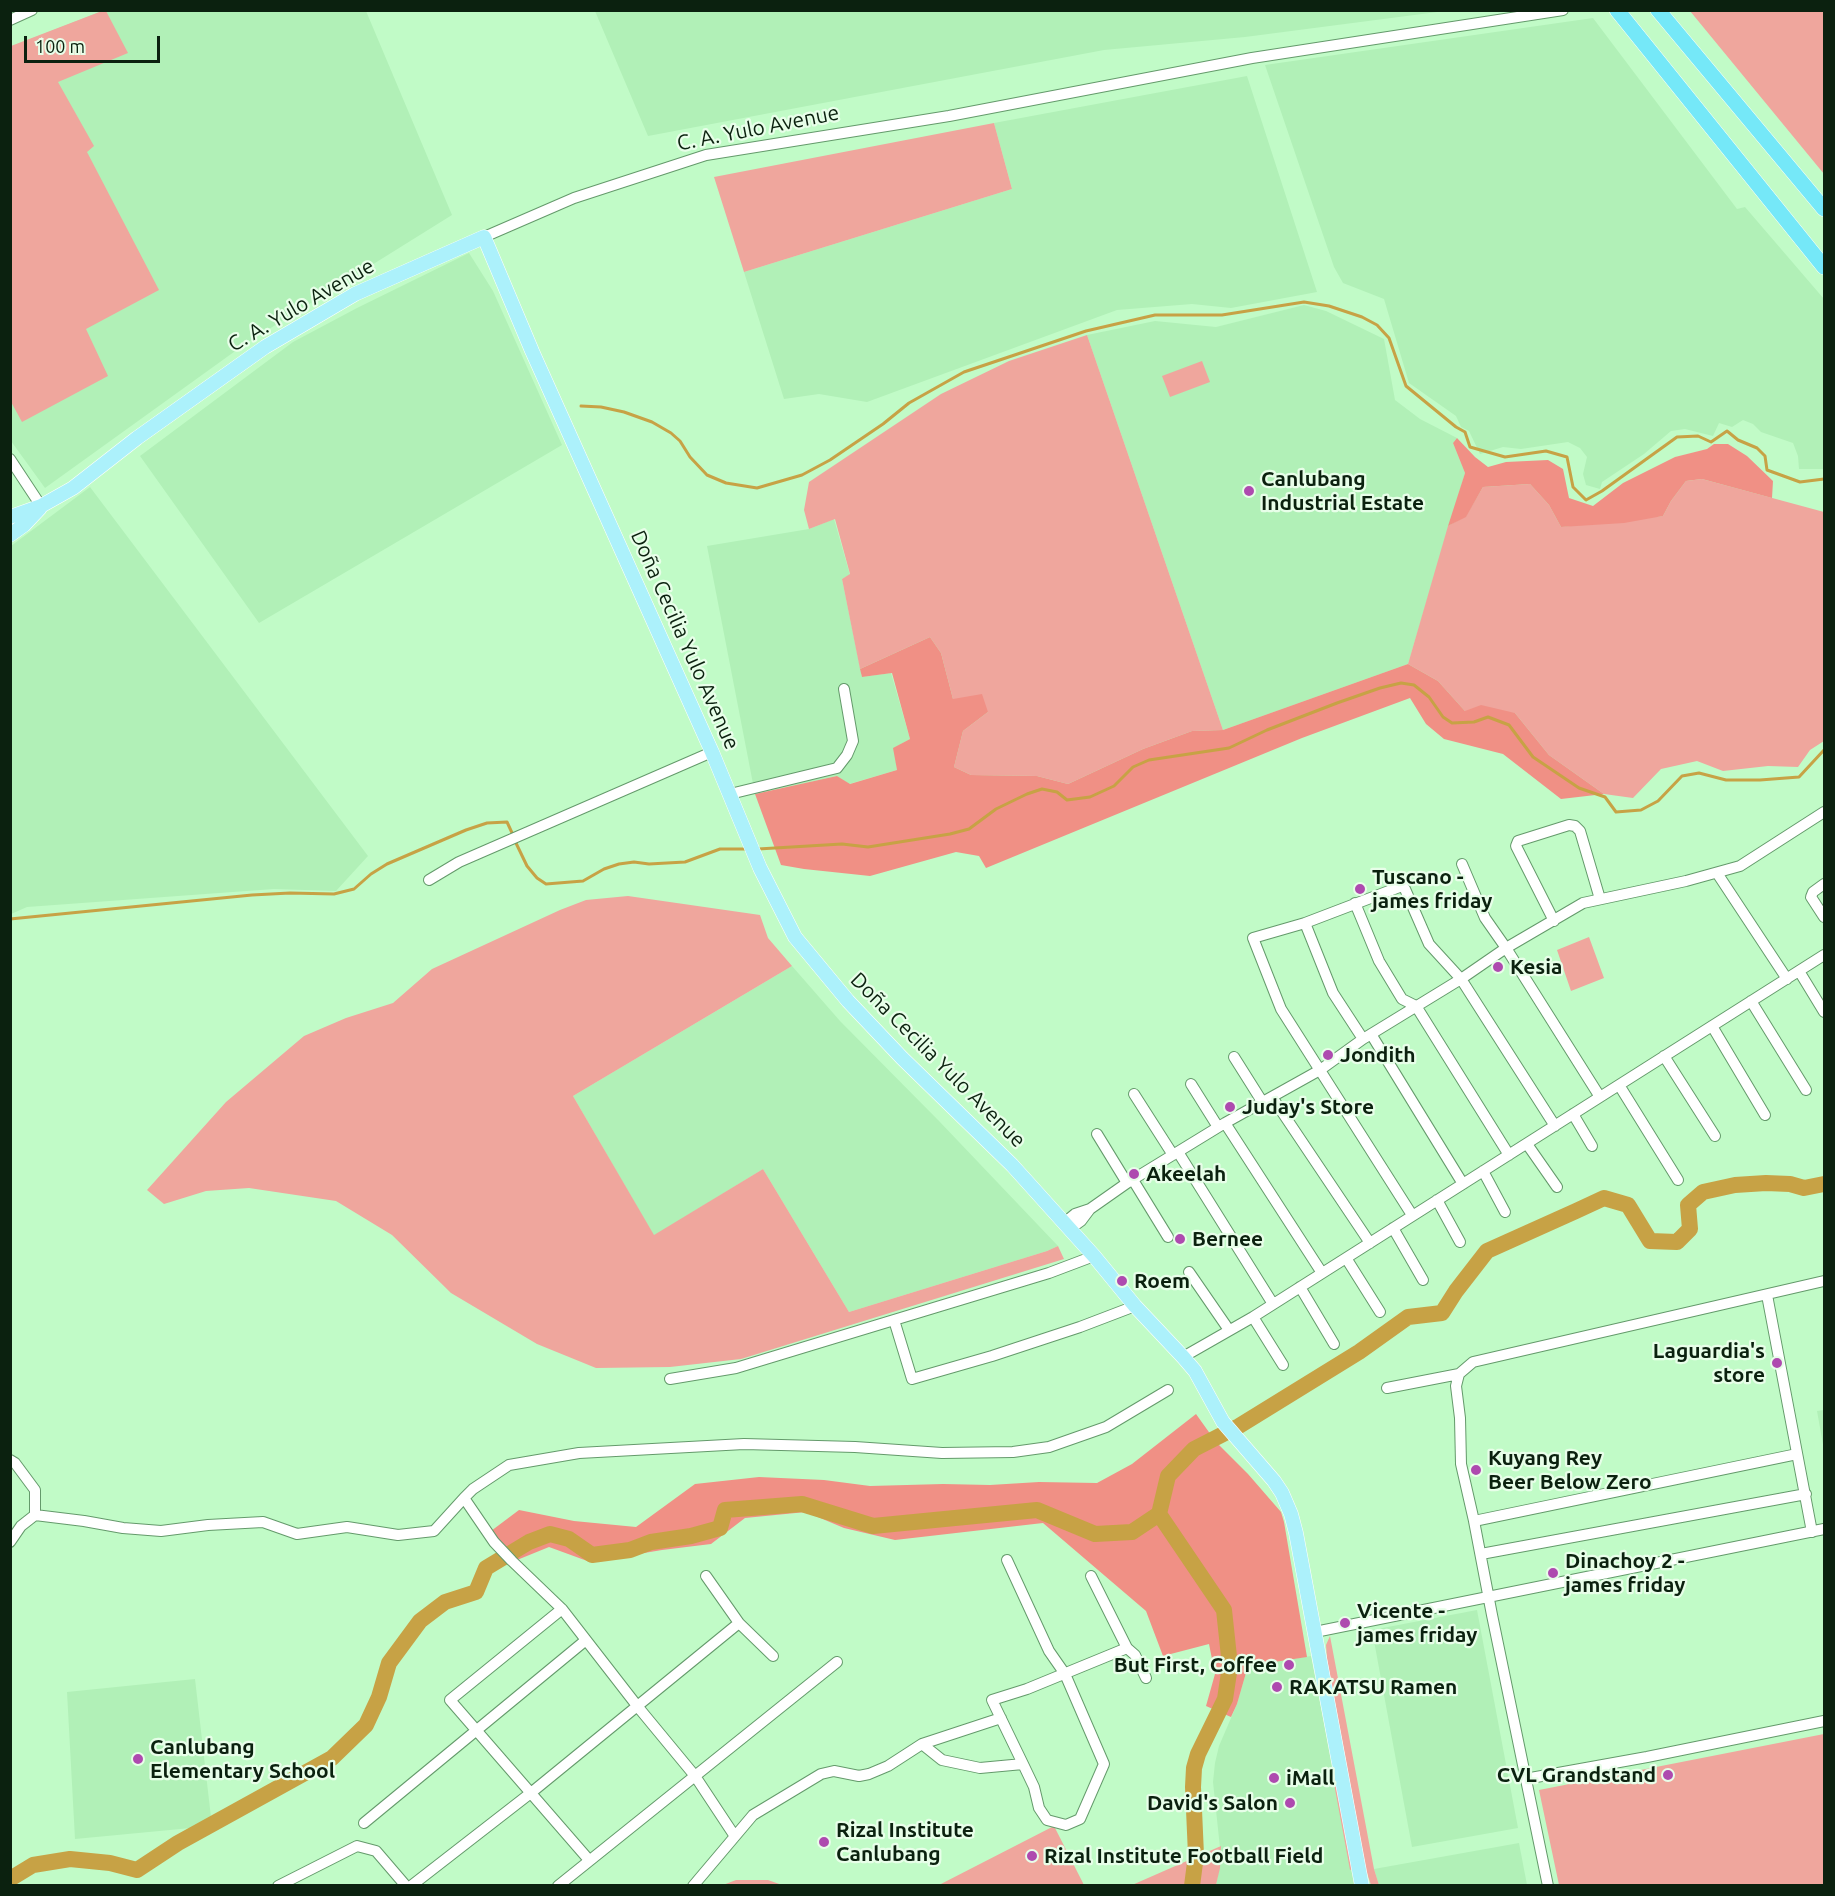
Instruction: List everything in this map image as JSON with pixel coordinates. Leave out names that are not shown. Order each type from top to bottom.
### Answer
[{"type":"highway","points":[[1617,10],[1824,267]]},
{"type":"highway","points":[[1658,10],[1824,208]]},
{"type":"main road","name":"C. A. Yulo Avenue","points":[[10,517],[41,506],[73,488],[191,398],[265,347],[355,294],[484,237]]},
{"type":"main road","name":"Doña Cecilia Yulo Avenue","points":[[484,237],[537,362],[712,752],[760,868],[795,937],[848,1001],[902,1058],[1012,1165],[1094,1256],[1135,1306],[1183,1357],[1195,1371],[1223,1422],[1282,1493],[1291,1514],[1362,1886]]},
{"type":"main road","name":"C. A. Yulo Avenue","points":[[10,535],[24,525],[41,506]]},
{"type":"street","name":"C. A. Yulo Avenue","points":[[484,237],[574,198],[706,155],[949,116],[1252,58],[1563,10]]},
{"type":"street","points":[[10,20],[25,12]]},
{"type":"street","points":[[10,459],[41,506]]},
{"type":"street","points":[[730,794],[837,768],[847,755],[853,741],[844,689]]},
{"type":"street","points":[[429,880],[459,862],[712,752]]},
{"type":"street","points":[[1067,1226],[1075,1214],[1090,1209],[1130,1181],[1222,1125],[1320,1070],[1367,1036],[1461,979],[1506,948],[1583,903],[1740,866],[1824,812]]},
{"type":"street","points":[[1554,921],[1516,846],[1518,842],[1569,825],[1575,826],[1580,831],[1600,899]]},
{"type":"street","points":[[1462,864],[1485,918],[1600,1097]]},
{"type":"street","points":[[1717,873],[1787,979]]},
{"type":"street","points":[[1824,884],[1813,892],[1811,897],[1824,917]]},
{"type":"street","points":[[1412,1215],[1281,1009],[1253,938],[1305,923],[1402,886],[1429,944],[1461,979],[1555,1125]]},
{"type":"street","points":[[1355,903],[1379,961],[1402,999],[1416,1006],[1509,1155]]},
{"type":"street","points":[[1305,923],[1333,993],[1367,1036],[1463,1184]]},
{"type":"street","points":[[1183,1357],[1253,1317],[1824,955]]},
{"type":"street","points":[[1799,971],[1824,1012]]},
{"type":"street","points":[[1752,1001],[1806,1090]]},
{"type":"street","points":[[1712,1026],[1765,1115]]},
{"type":"street","points":[[1664,1056],[1716,1136]]},
{"type":"street","points":[[1234,1057],[1370,1243]]},
{"type":"street","points":[[1191,1084],[1222,1125],[1322,1273]]},
{"type":"street","points":[[1619,1085],[1678,1180]]},
{"type":"street","points":[[1134,1094],[1273,1304]]},
{"type":"street","points":[[1573,1114],[1592,1146]]},
{"type":"street","points":[[1097,1134],[1168,1237]]},
{"type":"street","points":[[1527,1143],[1557,1188]]},
{"type":"street","points":[[1484,1171],[1505,1212]]},
{"type":"street","points":[[1437,1200],[1460,1242]]},
{"type":"street","points":[[1393,1228],[1423,1280]]},
{"type":"street","points":[[670,1379],[736,1368],[1049,1273],[1094,1256]]},
{"type":"street","points":[[1346,1258],[1380,1312]]},
{"type":"street","points":[[1189,1272],[1229,1330]]},
{"type":"street","points":[[1387,1388],[1459,1374],[1473,1362],[1824,1281]]},
{"type":"street","points":[[1300,1287],[1334,1344]]},
{"type":"street","points":[[1767,1295],[1812,1532]]},
{"type":"street","points":[[894,1320],[912,1379],[992,1356],[1135,1306]]},
{"type":"street","points":[[1253,1317],[1283,1365]]},
{"type":"street","points":[[1459,1374],[1456,1386],[1460,1418],[1461,1464],[1548,1886]]},
{"type":"street","points":[[10,1542],[21,1526],[35,1515],[161,1532],[208,1525],[263,1522],[297,1534],[347,1527],[398,1535],[434,1531],[472,1489],[509,1465],[579,1453],[744,1444],[855,1447],[942,1453],[1013,1452],[1049,1447],[1106,1427],[1167,1390]]},
{"type":"street","points":[[1474,1521],[1797,1454]]},
{"type":"street","points":[[10,1460],[15,1463],[35,1490],[35,1515]]},
{"type":"street","points":[[1481,1554],[1806,1494]]},
{"type":"street","points":[[464,1498],[494,1542],[562,1609],[695,1776],[734,1835]]},
{"type":"street","points":[[1315,1632],[1824,1529]]},
{"type":"street","points":[[1007,1560],[1049,1651],[1065,1674],[1104,1764],[1080,1819],[1066,1825],[1047,1820],[1039,1808],[1034,1787],[992,1700],[1027,1689],[1065,1674],[1126,1648]]},
{"type":"street","points":[[706,1576],[739,1623],[773,1656]]},
{"type":"street","points":[[1091,1576],[1126,1648],[1134,1655],[1146,1678]]},
{"type":"street","points":[[562,1609],[450,1700],[590,1860]]},
{"type":"street","points":[[411,1886],[532,1792],[739,1623]]},
{"type":"street","points":[[364,1823],[586,1640]]},
{"type":"street","points":[[558,1886],[837,1662]]},
{"type":"street","points":[[693,1886],[753,1815],[821,1774],[834,1771],[859,1776],[869,1774],[888,1766],[922,1744],[1001,1718]]},
{"type":"street","points":[[1525,1779],[1824,1721]]},
{"type":"street","points":[[922,1744],[942,1760],[980,1768],[1023,1764]]},
{"type":"street","points":[[278,1886],[357,1846],[376,1851],[406,1886]]},
{"type":"shaded area","points":[[102,11],[366,11],[452,215],[245,344],[45,488],[11,441],[10,47]]},
{"type":"shaded area","points":[[106,11],[128,53],[58,82],[94,146],[87,152],[159,290],[86,329],[108,376],[22,422],[10,400],[11,46]]},
{"type":"shaded area","points":[[595,11],[1445,11],[1245,37],[1104,50],[648,136]]},
{"type":"shaded area","points":[[1690,11],[1824,11],[1824,174]]},
{"type":"shaded area","points":[[1593,18],[1737,209],[1745,207],[1824,299],[1824,469],[1799,469],[1798,456],[1793,443],[1761,432],[1753,424],[1743,420],[1732,427],[1719,423],[1713,436],[1685,429],[1671,431],[1644,454],[1602,482],[1600,489],[1586,485],[1583,474],[1587,457],[1580,448],[1568,442],[1521,449],[1503,447],[1480,454],[1469,431],[1461,427],[1456,416],[1409,383],[1384,299],[1343,283],[1334,267],[1265,65]]},
{"type":"shaded area","points":[[1247,76],[1317,292],[1231,308],[1192,304],[1117,310],[867,402],[819,394],[784,399],[744,272],[1012,189],[994,123]]},
{"type":"shaded area","points":[[994,123],[1012,189],[744,272],[714,177]]},
{"type":"shaded area","points":[[469,253],[493,291],[562,445],[259,623],[140,456],[293,342]]},
{"type":"shaded area","points":[[1304,305],[1326,311],[1384,339],[1395,400],[1420,419],[1457,438],[1453,443],[1465,473],[1408,664],[1223,730],[1087,335],[1155,321],[1216,327]]},
{"type":"shaded area","points":[[1087,335],[1223,730],[1192,731],[1143,749],[1068,784],[1037,776],[971,775],[954,767],[963,731],[988,712],[953,699],[941,653],[930,637],[860,669],[842,579],[850,574],[835,519],[809,529],[804,510],[809,482],[941,394],[1009,361]]},
{"type":"shaded area","points":[[1202,361],[1210,382],[1170,397],[1162,376]]},
{"type":"shaded area","points":[[1457,438],[1488,467],[1506,462],[1548,460],[1563,469],[1569,498],[1593,506],[1623,483],[1675,457],[1707,449],[1714,444],[1728,444],[1747,456],[1773,481],[1772,498],[1702,479],[1686,481],[1663,516],[1624,523],[1561,527],[1549,505],[1530,484],[1483,487],[1466,517],[1448,526],[1465,473],[1453,443]]},
{"type":"shaded area","points":[[1702,479],[1824,512],[1824,741],[1810,750],[1798,767],[1768,766],[1723,771],[1697,761],[1661,769],[1633,798],[1604,794],[1549,755],[1515,713],[1465,711],[1438,681],[1408,664],[1448,526],[1466,516],[1483,487],[1530,484],[1549,505],[1561,527],[1663,516],[1686,481]]},
{"type":"shaded area","points":[[90,487],[368,856],[336,891],[274,889],[27,907],[11,914],[11,546]]},
{"type":"shaded area","points":[[834,519],[850,575],[842,579],[862,677],[891,673],[910,739],[894,748],[897,770],[849,784],[837,776],[755,794],[707,546],[809,529]]},
{"type":"shaded area","points":[[930,637],[941,653],[953,699],[982,694],[988,712],[963,731],[954,767],[971,775],[1037,776],[1068,784],[1143,749],[1192,731],[1223,730],[1408,664],[1438,681],[1465,711],[1481,705],[1515,713],[1549,755],[1604,794],[1561,799],[1503,754],[1444,739],[1426,724],[1410,698],[1302,738],[986,868],[979,856],[956,852],[870,876],[781,865],[755,794],[837,776],[850,784],[897,770],[893,748],[910,739],[892,673],[862,677],[860,669]]},
{"type":"shaded area","points":[[628,896],[760,915],[768,938],[792,966],[573,1096],[654,1235],[763,1169],[849,1312],[1058,1246],[1064,1259],[741,1359],[670,1367],[596,1368],[537,1344],[451,1293],[392,1235],[336,1201],[249,1188],[206,1191],[164,1204],[147,1190],[226,1102],[304,1036],[346,1018],[393,1003],[432,969],[560,910],[586,900]]},
{"type":"shaded area","points":[[1589,937],[1604,978],[1571,991],[1557,950]]},
{"type":"shaded area","points":[[792,966],[840,1021],[1058,1246],[849,1312],[763,1169],[654,1236],[573,1096]]},
{"type":"shaded area","points":[[1824,1410],[1824,1450],[1817,1411]]},
{"type":"shaded area","points":[[1196,1414],[1216,1442],[1281,1512],[1307,1657],[1248,1666],[1231,1717],[1206,1706],[1215,1674],[1209,1644],[1163,1656],[1146,1611],[1043,1523],[895,1540],[844,1528],[806,1512],[745,1518],[711,1544],[590,1562],[549,1547],[517,1560],[491,1531],[519,1510],[574,1521],[636,1527],[695,1484],[759,1477],[824,1480],[870,1486],[1097,1483],[1132,1464]]},
{"type":"shaded area","points":[[1477,1610],[1518,1828],[1412,1847],[1372,1630]]},
{"type":"shaded area","points":[[1330,1636],[1374,1869],[1379,1885],[1371,1885],[1366,1870],[1327,1659],[1326,1645]]},
{"type":"shaded area","name":"iMall","points":[[1311,1656],[1356,1885],[1216,1886],[1221,1857],[1213,1782],[1215,1763],[1219,1746],[1237,1704],[1248,1666]]},
{"type":"shaded area","name":"Canlubang Elementary School","points":[[195,1679],[212,1826],[75,1839],[67,1692]]},
{"type":"shaded area","points":[[1824,1734],[1824,1885],[1559,1885],[1539,1790]]},
{"type":"shaded area","points":[[1334,1772],[1353,1869],[1350,1870],[1332,1773]]},
{"type":"shaded area","name":"Rizal Institute Football Field","points":[[1054,1826],[1084,1885],[937,1886]]},
{"type":"shaded area","points":[[1519,1843],[1527,1885],[1379,1885],[1374,1869]]},
{"type":"shaded area","points":[[1221,1846],[1220,1868],[1216,1885],[1132,1885]]},
{"type":"shaded area","points":[[736,1880],[768,1880],[782,1885],[723,1885]]},
{"type":"waterway","points":[[581,406],[624,412],[652,422],[680,441],[690,457],[707,475],[726,483],[757,488],[802,475],[830,460],[883,424],[909,403],[964,372],[1086,331],[1155,315],[1222,315],[1304,302],[1329,306],[1362,317],[1377,325],[1389,338],[1406,386],[1465,432],[1470,447],[1505,457],[1546,451],[1567,457],[1573,487],[1586,500],[1677,437],[1698,436],[1711,442],[1727,431],[1738,440],[1757,448],[1765,456],[1767,470],[1800,482],[1824,479]]},
{"type":"waterway","points":[[758,849],[842,844],[868,847],[950,834],[969,829],[996,809],[1027,794],[1042,789],[1057,792],[1067,800],[1090,797],[1114,786],[1133,767],[1149,760],[1229,748],[1267,730],[1337,703],[1401,683],[1414,685],[1429,697],[1443,717],[1452,723],[1474,722],[1488,717],[1509,725],[1533,757],[1579,788],[1605,797],[1616,812],[1641,810],[1658,801],[1682,776],[1699,773],[1726,780],[1799,777],[1824,750]]},
{"type":"waterway","points":[[10,919],[252,895],[334,894],[354,889],[387,864],[487,823],[507,822],[513,835]]},
{"type":"waterway","points":[[515,841],[527,866],[537,878],[546,884],[583,881],[604,869],[619,864],[685,862],[720,849],[748,849]]},
{"type":"waterway","points":[[1192,1886],[1196,1855],[1194,1768],[1198,1754],[1225,1699],[1230,1666],[1224,1610],[1159,1514],[1168,1476],[1194,1449],[1239,1426],[1359,1352],[1408,1317],[1442,1313],[1487,1251],[1604,1198],[1628,1205],[1650,1241],[1677,1242],[1690,1229],[1688,1205],[1703,1192],[1735,1185],[1790,1184],[1804,1188],[1824,1184]]},
{"type":"waterway","points":[[10,1879],[33,1865],[70,1859],[110,1863],[137,1870],[178,1843],[332,1758],[366,1725],[379,1697],[389,1663],[420,1621],[445,1602],[476,1592],[486,1568],[529,1542],[550,1534],[569,1539],[592,1555],[630,1550],[651,1542],[691,1536],[720,1528],[725,1510],[802,1504],[873,1526],[1037,1510],[1095,1534],[1132,1532],[1159,1514]]},
{"type":"place","name":"Canlubang Industrial Estate","points":[[1249,491]]},
{"type":"place","name":"Tuscano - james friday","points":[[1360,889]]},
{"type":"place","name":"Kesia","points":[[1498,967]]},
{"type":"place","name":"Jondith","points":[[1328,1055]]},
{"type":"place","name":"Juday's Store","points":[[1230,1107]]},
{"type":"place","name":"Akeelah","points":[[1134,1174]]},
{"type":"place","name":"Bernee","points":[[1180,1239]]},
{"type":"place","name":"Roem","points":[[1122,1281]]},
{"type":"place","name":"Laguardia's store","points":[[1777,1363]]},
{"type":"place","name":"Kuyang Rey Beer Below Zero","points":[[1476,1470]]},
{"type":"place","name":"Dinachoy 2 - james friday","points":[[1553,1573]]},
{"type":"place","name":"Vicente - james friday","points":[[1345,1623]]},
{"type":"place","name":"But First, Coffee","points":[[1289,1665]]},
{"type":"place","name":"RAKATSU Ramen","points":[[1277,1687]]},
{"type":"place","name":"Canlubang Elementary School","points":[[138,1759]]},
{"type":"place","name":"CVL Grandstand","points":[[1668,1775]]},
{"type":"place","name":"iMall","points":[[1274,1778]]},
{"type":"place","name":"David's Salon","points":[[1290,1803]]},
{"type":"place","name":"Rizal Institute Canlubang","points":[[824,1842]]},
{"type":"place","name":"Rizal Institute Football Field","points":[[1032,1856]]}]
